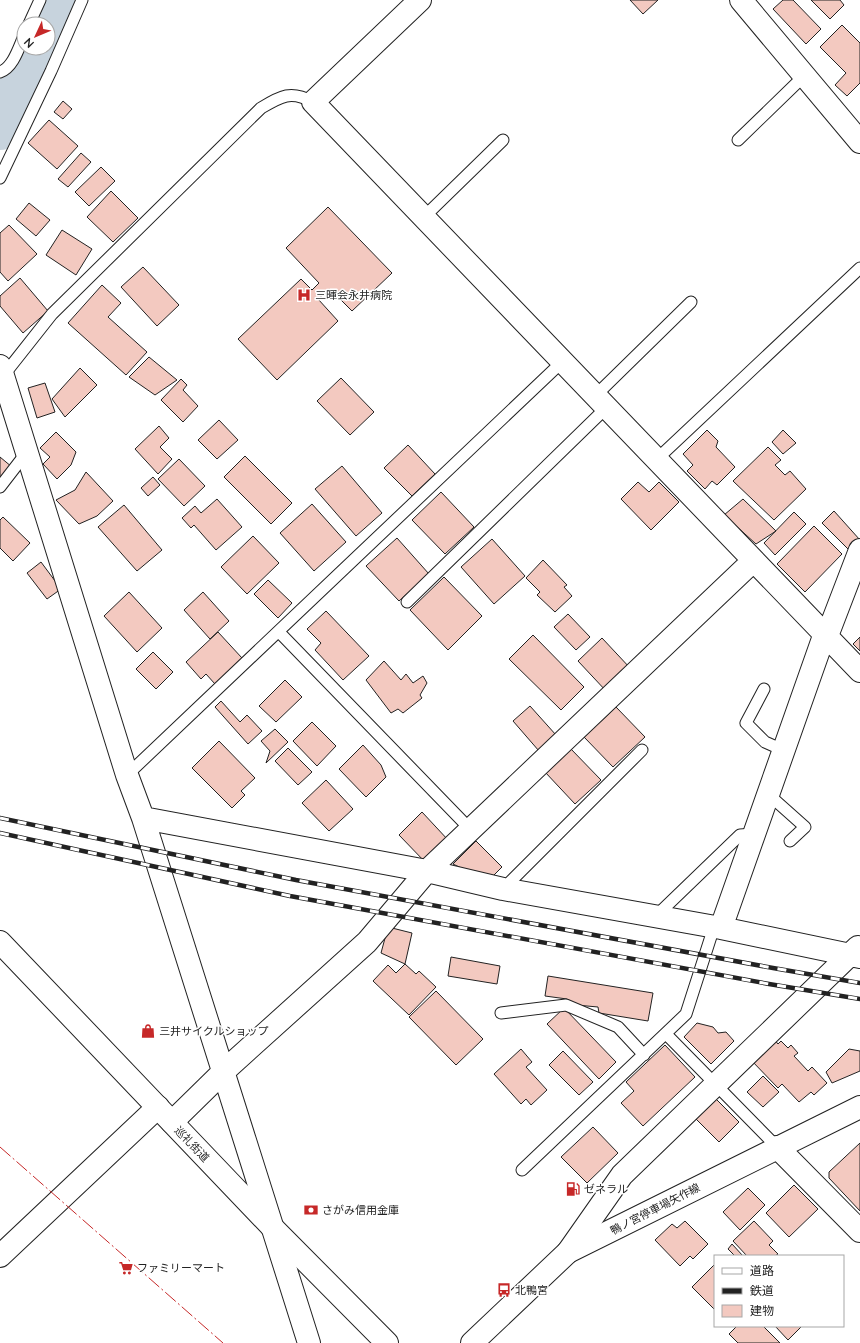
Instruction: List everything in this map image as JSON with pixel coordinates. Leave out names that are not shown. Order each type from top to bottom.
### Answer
[{"type":"street","points":[[420,0],[313,102],[860,671]]},
{"type":"street","points":[[750,3],[804,76],[860,142]]},
{"type":"street","points":[[2,371],[127,774],[144,818],[309,1343]]},
{"type":"street","points":[[718,928],[826,635],[860,550]]},
{"type":"street","points":[[0,1256],[165,1115],[224,1071],[367,942],[427,871],[753,561]]},
{"type":"street","points":[[144,818],[427,871],[503,889],[857,952]]},
{"type":"street","name":"巡礼街道","points":[[0,942],[271,1226],[387,1343]]},
{"type":"street","points":[[568,1252],[622,1175],[716,1084],[857,952]]},
{"type":"street","name":"鴨ノ宮停車場矢作線","points":[[472,1343],[568,1252],[860,1106]]},
{"type":"street","points":[[777,1147],[860,1231]]},
{"type":"lane","points":[[33,16],[40,0]]},
{"type":"lane","points":[[0,178],[51,71],[82,0]]},
{"type":"lane","points":[[0,72],[9,66],[16,53]]},
{"type":"lane","points":[[738,140],[804,76]]},
{"type":"lane","points":[[2,371],[52,314],[261,108],[282,96],[303,96],[313,102]]},
{"type":"lane","points":[[424,217],[503,140]]},
{"type":"lane","points":[[656,460],[860,268]]},
{"type":"lane","points":[[407,602],[600,402],[691,302]]},
{"type":"lane","points":[[127,774],[279,632],[447,470],[562,362]]},
{"type":"lane","points":[[0,486],[27,452]]},
{"type":"lane","points":[[279,632],[470,829]]},
{"type":"lane","points":[[764,689],[746,723],[765,742],[783,750]]},
{"type":"lane","points":[[503,889],[642,750]]},
{"type":"lane","points":[[768,794],[805,827],[790,841]]},
{"type":"lane","points":[[656,916],[740,835],[753,834]]},
{"type":"lane","points":[[522,1170],[686,1014],[718,928]]},
{"type":"lane","points":[[501,1013],[566,1005],[618,1027],[644,1055]]},
{"type":"lane","points":[[666,1034],[777,1147]]},
{"type":"building","points":[[630,0],[658,0],[643,14]]},
{"type":"building","points":[[783,0],[793,0],[821,29],[806,44],[773,9]]},
{"type":"building","points":[[811,0],[840,0],[844,5],[830,19]]},
{"type":"building","points":[[842,25],[860,43],[860,83],[847,96],[835,85],[846,73],[820,47]]},
{"type":"building","points":[[63,101],[72,109],[63,119],[54,112]]},
{"type":"building","points":[[49,120],[78,146],[57,169],[28,143]]},
{"type":"building","points":[[81,153],[91,162],[68,187],[58,179]]},
{"type":"building","points":[[101,167],[115,181],[89,206],[75,192]]},
{"type":"building","points":[[111,191],[138,218],[113,242],[87,217]]},
{"type":"building","points":[[29,203],[50,220],[36,236],[16,219]]},
{"type":"building","name":"三暉会永井病院","points":[[328,207],[392,273],[352,311],[330,289],[318,299],[338,321],[277,380],[238,339],[301,279],[312,290],[319,283],[286,248]]},
{"type":"building","points":[[9,225],[37,254],[8,281],[0,272],[0,233]]},
{"type":"building","points":[[62,230],[92,249],[76,275],[46,255]]},
{"type":"building","points":[[143,267],[179,305],[157,326],[121,287]]},
{"type":"building","points":[[20,278],[48,311],[23,333],[0,306],[0,296]]},
{"type":"building","points":[[102,285],[121,303],[108,317],[147,352],[126,375],[68,323]]},
{"type":"building","points":[[149,357],[177,380],[155,395],[129,377]]},
{"type":"building","points":[[80,368],[97,385],[65,417],[52,399]]},
{"type":"building","points":[[341,378],[374,412],[350,435],[317,401]]},
{"type":"building","points":[[181,379],[187,385],[183,390],[198,406],[183,422],[161,400]]},
{"type":"building","points":[[45,383],[55,412],[37,418],[28,388]]},
{"type":"building","points":[[219,420],[238,440],[217,459],[198,440]]},
{"type":"building","points":[[159,426],[169,438],[160,447],[172,459],[158,474],[135,449]]},
{"type":"building","points":[[707,430],[718,441],[716,447],[735,467],[717,485],[712,481],[705,489],[687,471],[693,465],[683,454]]},
{"type":"building","points":[[783,430],[796,443],[783,454],[772,442]]},
{"type":"building","points":[[56,432],[76,452],[71,465],[57,479],[43,464],[50,457],[40,448]]},
{"type":"building","points":[[408,445],[435,474],[412,496],[384,468]]},
{"type":"building","points":[[768,447],[781,460],[775,465],[785,475],[790,471],[806,489],[774,520],[733,481]]},
{"type":"building","points":[[245,456],[292,503],[271,524],[224,477]]},
{"type":"building","points":[[0,457],[12,467],[0,481]]},
{"type":"building","points":[[179,459],[205,486],[184,506],[158,479]]},
{"type":"building","points":[[342,466],[382,513],[356,536],[315,489]]},
{"type":"building","points":[[86,472],[113,501],[97,516],[79,524],[56,500],[75,490]]},
{"type":"building","points":[[153,477],[160,485],[148,496],[141,488]]},
{"type":"building","points":[[638,482],[649,492],[659,482],[679,502],[651,530],[621,499]]},
{"type":"building","points":[[441,492],[474,527],[445,554],[412,520]]},
{"type":"building","points":[[217,499],[242,527],[216,550],[194,525],[191,528],[182,518],[195,506],[201,513]]},
{"type":"building","points":[[743,499],[776,531],[756,544],[724,515]]},
{"type":"building","points":[[312,504],[346,542],[314,571],[280,533]]},
{"type":"building","points":[[124,505],[162,550],[137,571],[98,527]]},
{"type":"building","points":[[834,511],[860,540],[850,551],[822,523]]},
{"type":"building","points":[[794,512],[806,524],[775,555],[764,543]]},
{"type":"building","points":[[3,517],[30,543],[13,561],[0,548],[0,520]]},
{"type":"building","points":[[814,526],[842,554],[805,592],[777,564]]},
{"type":"building","points":[[253,536],[279,563],[247,594],[221,567]]},
{"type":"building","points":[[397,538],[429,574],[399,601],[366,566]]},
{"type":"building","points":[[492,539],[525,576],[494,604],[461,567]]},
{"type":"building","points":[[543,560],[567,585],[564,587],[572,596],[555,612],[537,595],[540,592],[526,578]]},
{"type":"building","points":[[41,562],[61,589],[47,599],[27,573]]},
{"type":"building","points":[[444,577],[482,616],[448,650],[410,610]]},
{"type":"building","points":[[268,580],[292,603],[278,618],[254,594]]},
{"type":"building","points":[[129,592],[162,628],[137,652],[104,616]]},
{"type":"building","points":[[203,592],[229,621],[210,639],[184,610]]},
{"type":"building","points":[[326,611],[369,656],[343,680],[315,650],[321,643],[307,629]]},
{"type":"building","points":[[568,614],[590,637],[576,650],[554,627]]},
{"type":"building","points":[[218,632],[242,658],[215,684],[206,674],[201,679],[186,662]]},
{"type":"building","points":[[533,635],[584,687],[561,710],[509,659]]},
{"type":"building","points":[[860,637],[860,651],[853,644]]},
{"type":"building","points":[[602,638],[631,669],[607,692],[578,661]]},
{"type":"building","points":[[153,652],[173,672],[156,689],[136,669]]},
{"type":"building","points":[[384,661],[401,680],[406,674],[413,683],[423,676],[427,683],[420,695],[422,698],[403,713],[398,709],[391,713],[366,680]]},
{"type":"building","points":[[285,680],[302,697],[276,722],[259,706]]},
{"type":"building","points":[[221,701],[240,722],[247,715],[262,731],[248,744],[215,707]]},
{"type":"building","points":[[530,706],[556,735],[539,751],[513,721]]},
{"type":"building","points":[[616,707],[645,737],[613,767],[584,737]]},
{"type":"building","points":[[312,722],[336,746],[317,766],[293,741]]},
{"type":"building","points":[[275,729],[288,742],[266,763],[270,751],[261,741]]},
{"type":"building","points":[[219,741],[255,778],[241,791],[245,795],[232,808],[192,768]]},
{"type":"building","points":[[363,745],[381,765],[386,777],[366,797],[339,769]]},
{"type":"building","points":[[288,748],[312,772],[298,785],[275,761]]},
{"type":"building","points":[[570,748],[601,780],[575,804],[545,772]]},
{"type":"building","points":[[326,780],[353,809],[329,831],[302,803]]},
{"type":"building","points":[[422,812],[449,841],[426,863],[399,835]]},
{"type":"building","points":[[476,841],[502,867],[488,881],[453,864]]},
{"type":"building","points":[[388,927],[412,933],[405,964],[381,953]]},
{"type":"building","points":[[451,957],[500,966],[497,984],[448,976]]},
{"type":"building","points":[[405,964],[416,974],[419,971],[436,987],[409,1015],[373,981],[388,965],[396,973]]},
{"type":"building","points":[[548,976],[653,993],[648,1021],[599,1013],[598,1007],[576,1005],[567,999],[545,996]]},
{"type":"building","points":[[436,991],[483,1039],[456,1065],[409,1017]]},
{"type":"building","points":[[564,1008],[616,1062],[599,1079],[547,1024]]},
{"type":"building","points":[[697,1023],[713,1027],[718,1033],[726,1032],[734,1041],[711,1064],[684,1037]]},
{"type":"building","points":[[773,1038],[778,1044],[781,1041],[788,1048],[791,1045],[798,1053],[794,1056],[808,1071],[812,1067],[827,1083],[814,1095],[811,1092],[799,1102],[782,1084],[778,1088],[750,1059]]},
{"type":"building","points":[[665,1045],[695,1077],[643,1126],[621,1103],[634,1091],[626,1082]]},
{"type":"building","points":[[521,1049],[532,1062],[526,1067],[547,1090],[531,1105],[526,1099],[521,1104],[494,1074]]},
{"type":"building","points":[[849,1049],[860,1051],[860,1071],[832,1083],[826,1072]]},
{"type":"building","points":[[563,1051],[593,1082],[579,1095],[549,1065]]},
{"type":"building","points":[[763,1076],[779,1092],[763,1107],[747,1092]]},
{"type":"building","points":[[712,1095],[739,1122],[719,1142],[692,1115]]},
{"type":"building","points":[[593,1127],[618,1153],[587,1183],[561,1157]]},
{"type":"building","points":[[860,1143],[860,1211],[829,1178],[829,1172]]},
{"type":"building","points":[[794,1185],[818,1209],[789,1237],[766,1213]]},
{"type":"building","points":[[748,1188],[765,1205],[740,1230],[723,1212]]},
{"type":"building","points":[[685,1221],[708,1244],[693,1259],[690,1256],[680,1266],[655,1240],[672,1224],[677,1228]]},
{"type":"building","points":[[754,1221],[773,1241],[769,1245],[778,1254],[746,1255],[733,1241]]},
{"type":"building","points":[[732,1244],[742,1255],[734,1255],[728,1249]]},
{"type":"building","points":[[714,1265],[714,1309],[692,1287]]},
{"type":"building","points":[[736,1327],[764,1327],[780,1343],[738,1343],[729,1334]]},
{"type":"building","points":[[776,1327],[801,1327],[788,1340]]},
{"type":"waterway","points":[[52,16],[59,0]]},
{"type":"waterway","points":[[0,128],[34,56]]},
{"type":"railway","points":[[0,818],[296,880],[860,983]]},
{"type":"railway","points":[[0,833],[290,896],[769,984],[860,999]]},
{"type":"power","points":[[0,1147],[223,1343]]},
{"type":"place","name":"三暉会永井病院","points":[[304,295]]},
{"type":"place","name":"三井サイクルショップ","points":[[148,1031]]},
{"type":"place","name":"ゼネラル","points":[[573,1189]]},
{"type":"place","name":"さがみ信用金庫","points":[[311,1210]]},
{"type":"place","name":"ファミリーマート","points":[[126,1268]]},
{"type":"place","name":"北鴨宮","points":[[504,1290]]}]
